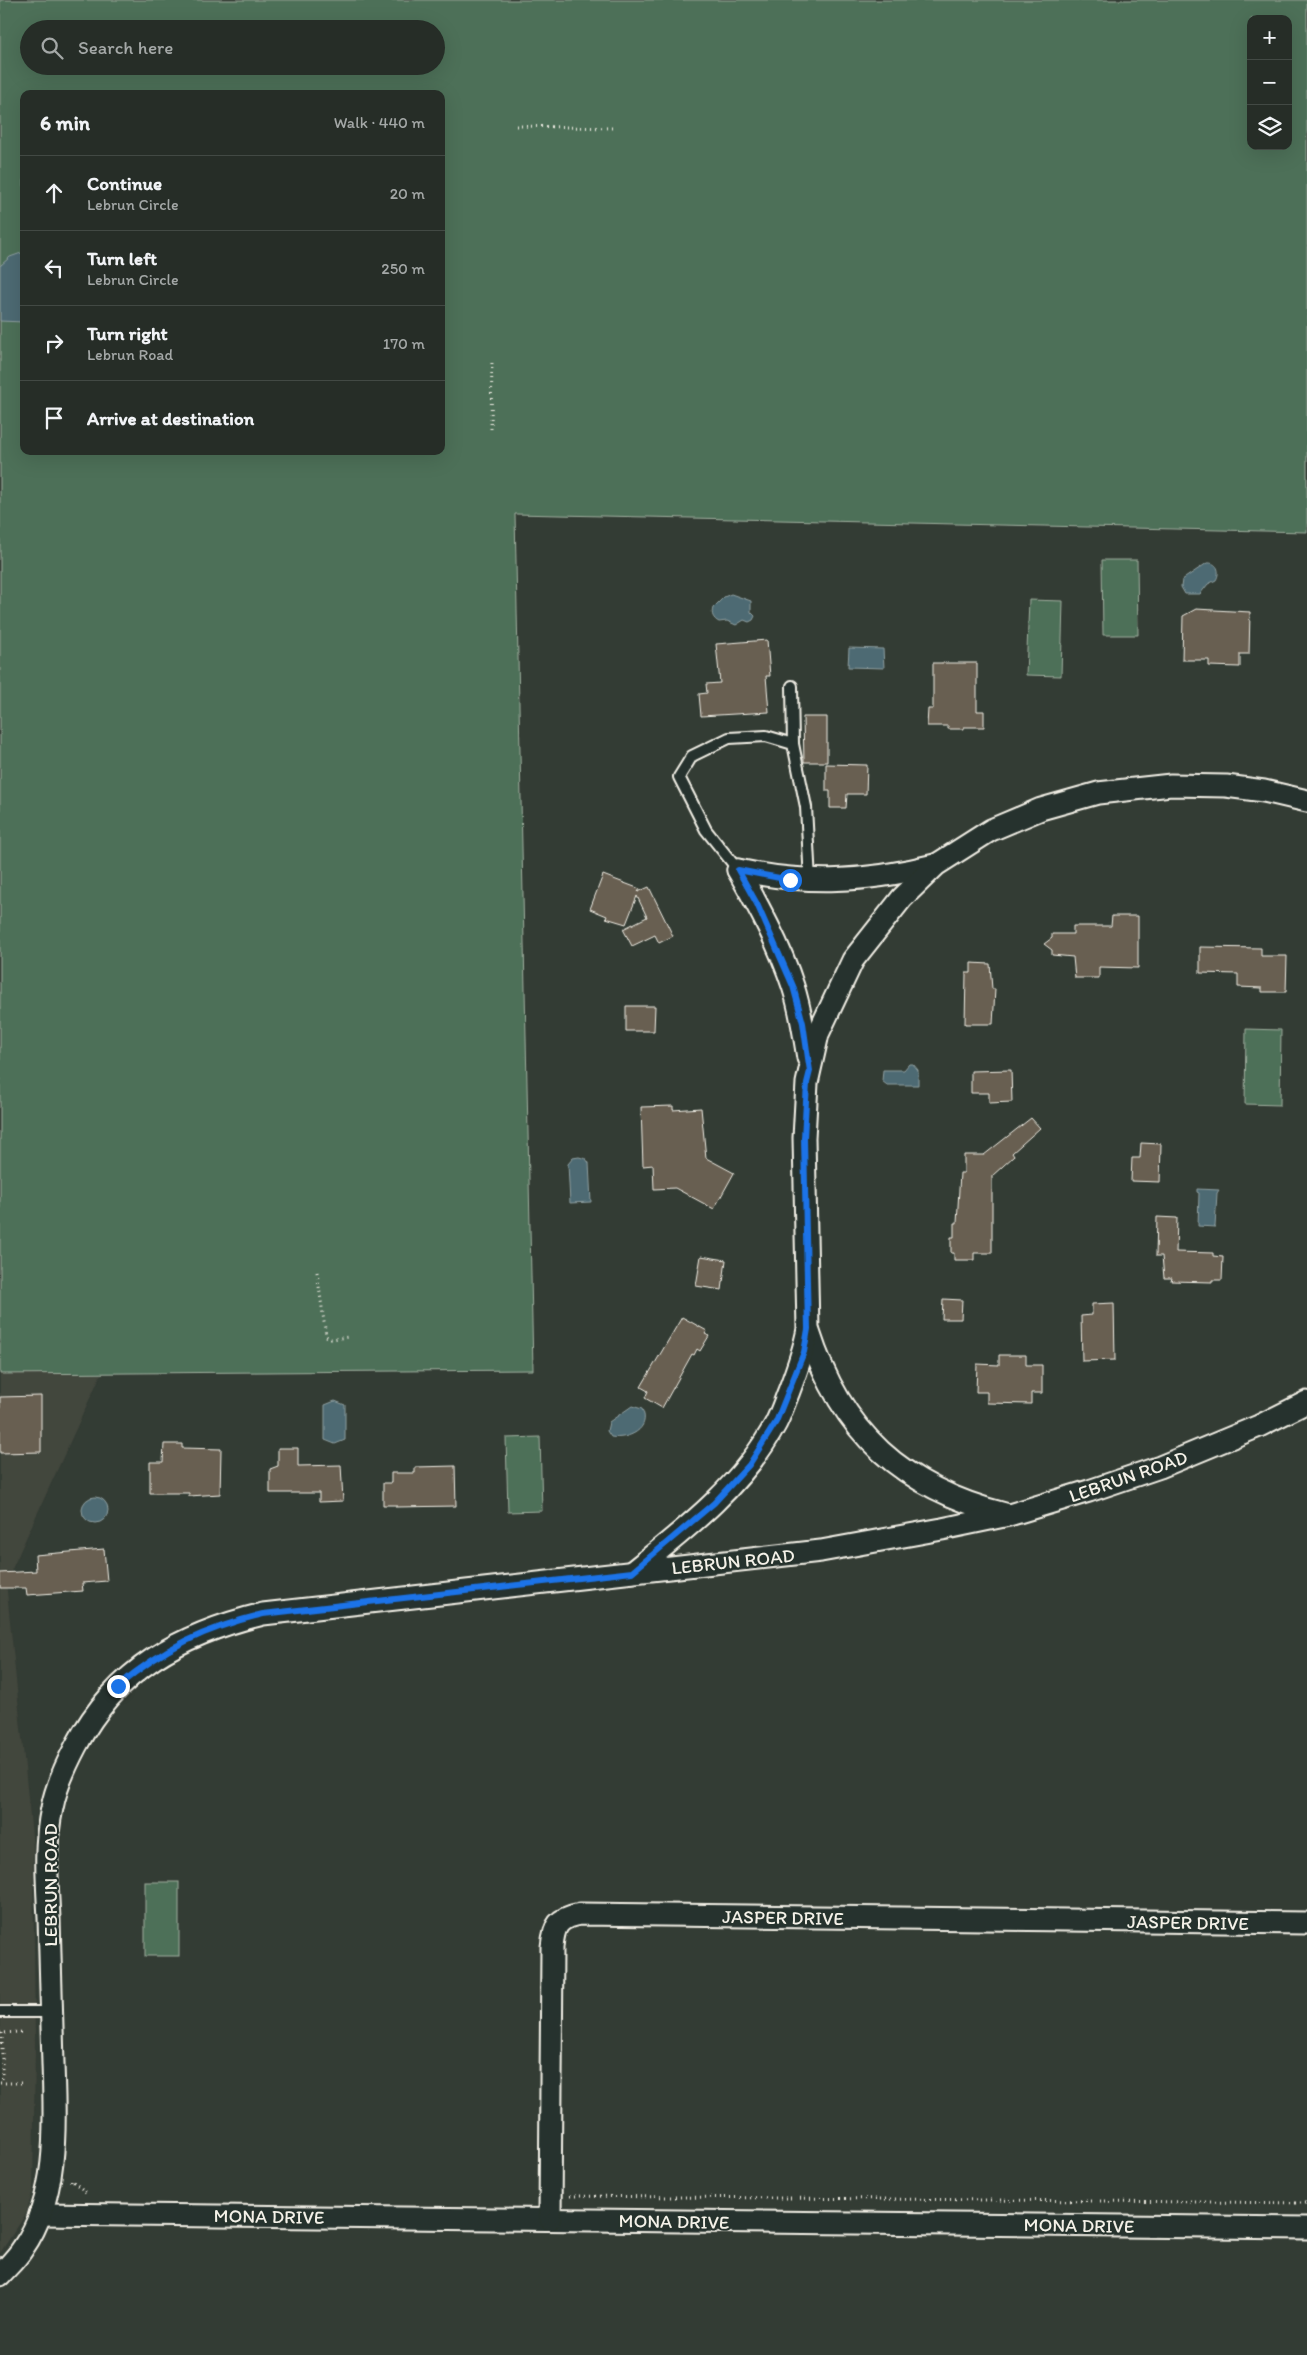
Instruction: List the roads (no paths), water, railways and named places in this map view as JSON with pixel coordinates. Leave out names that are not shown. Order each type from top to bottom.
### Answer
[{"type":"street","points":[[632,1572],[714,1503],[749,1465],[776,1422],[804,1352],[808,1329],[804,1138],[807,1083],[818,1034],[853,960],[902,898],[936,865],[991,830],[1041,809],[1098,793],[1171,784],[1226,786],[1264,791],[1307,801]]},
{"type":"street","points":[[738,870],[810,881],[862,880],[936,865]]},
{"type":"street","points":[[738,870],[757,904],[793,986],[803,1023],[810,1071]]},
{"type":"street","points":[[808,1329],[827,1379],[842,1406],[861,1432],[891,1460],[932,1489],[977,1507],[1009,1515]]},
{"type":"street","name":"LEBRUN ROAD","points":[[0,2275],[24,2248],[40,2214],[50,2178],[54,2100],[46,1850],[52,1807],[65,1767],[83,1733],[118,1686],[147,1662],[171,1647],[212,1628],[263,1614],[821,1551],[1009,1515],[1160,1467],[1258,1426],[1307,1402]]},
{"type":"street","name":"JASPER DRIVE","points":[[550,2219],[552,1947],[553,1933],[558,1923],[566,1916],[580,1914],[1307,1923]]},
{"type":"street","name":"MONA DRIVE","points":[[40,2214],[1307,2228]]},
{"type":"lane","points":[[792,686],[793,744],[806,807],[810,881]]},
{"type":"lane","points":[[738,870],[706,830],[679,777],[692,756],[728,738],[766,736],[793,744]]},
{"type":"lane","points":[[0,2012],[52,2012]]},
{"type":"water","points":[[20,253],[20,322],[0,321],[0,266],[10,257]]},
{"type":"water","points":[[1207,563],[1216,566],[1218,573],[1216,580],[1208,584],[1200,594],[1185,594],[1181,587],[1182,580]]},
{"type":"water","points":[[731,594],[751,601],[751,612],[755,616],[753,620],[749,622],[744,620],[736,625],[727,621],[719,622],[714,618],[712,614],[713,608],[724,597]]},
{"type":"water","points":[[849,648],[883,649],[884,668],[848,667]]},
{"type":"water","points":[[909,1064],[913,1064],[918,1070],[918,1085],[887,1085],[882,1081],[883,1070],[904,1070]]},
{"type":"water","points":[[573,1158],[586,1159],[589,1163],[591,1202],[570,1203],[568,1164]]},
{"type":"water","points":[[1197,1189],[1219,1190],[1217,1193],[1215,1227],[1198,1226],[1199,1193]]},
{"type":"water","points":[[335,1401],[345,1405],[345,1440],[335,1444],[325,1440],[325,1405]]},
{"type":"water","points":[[632,1406],[642,1409],[644,1422],[641,1427],[631,1435],[611,1437],[607,1431],[609,1422]]},
{"type":"water","points":[[95,1497],[104,1501],[108,1510],[104,1519],[95,1523],[86,1519],[82,1510],[86,1501]]}]
